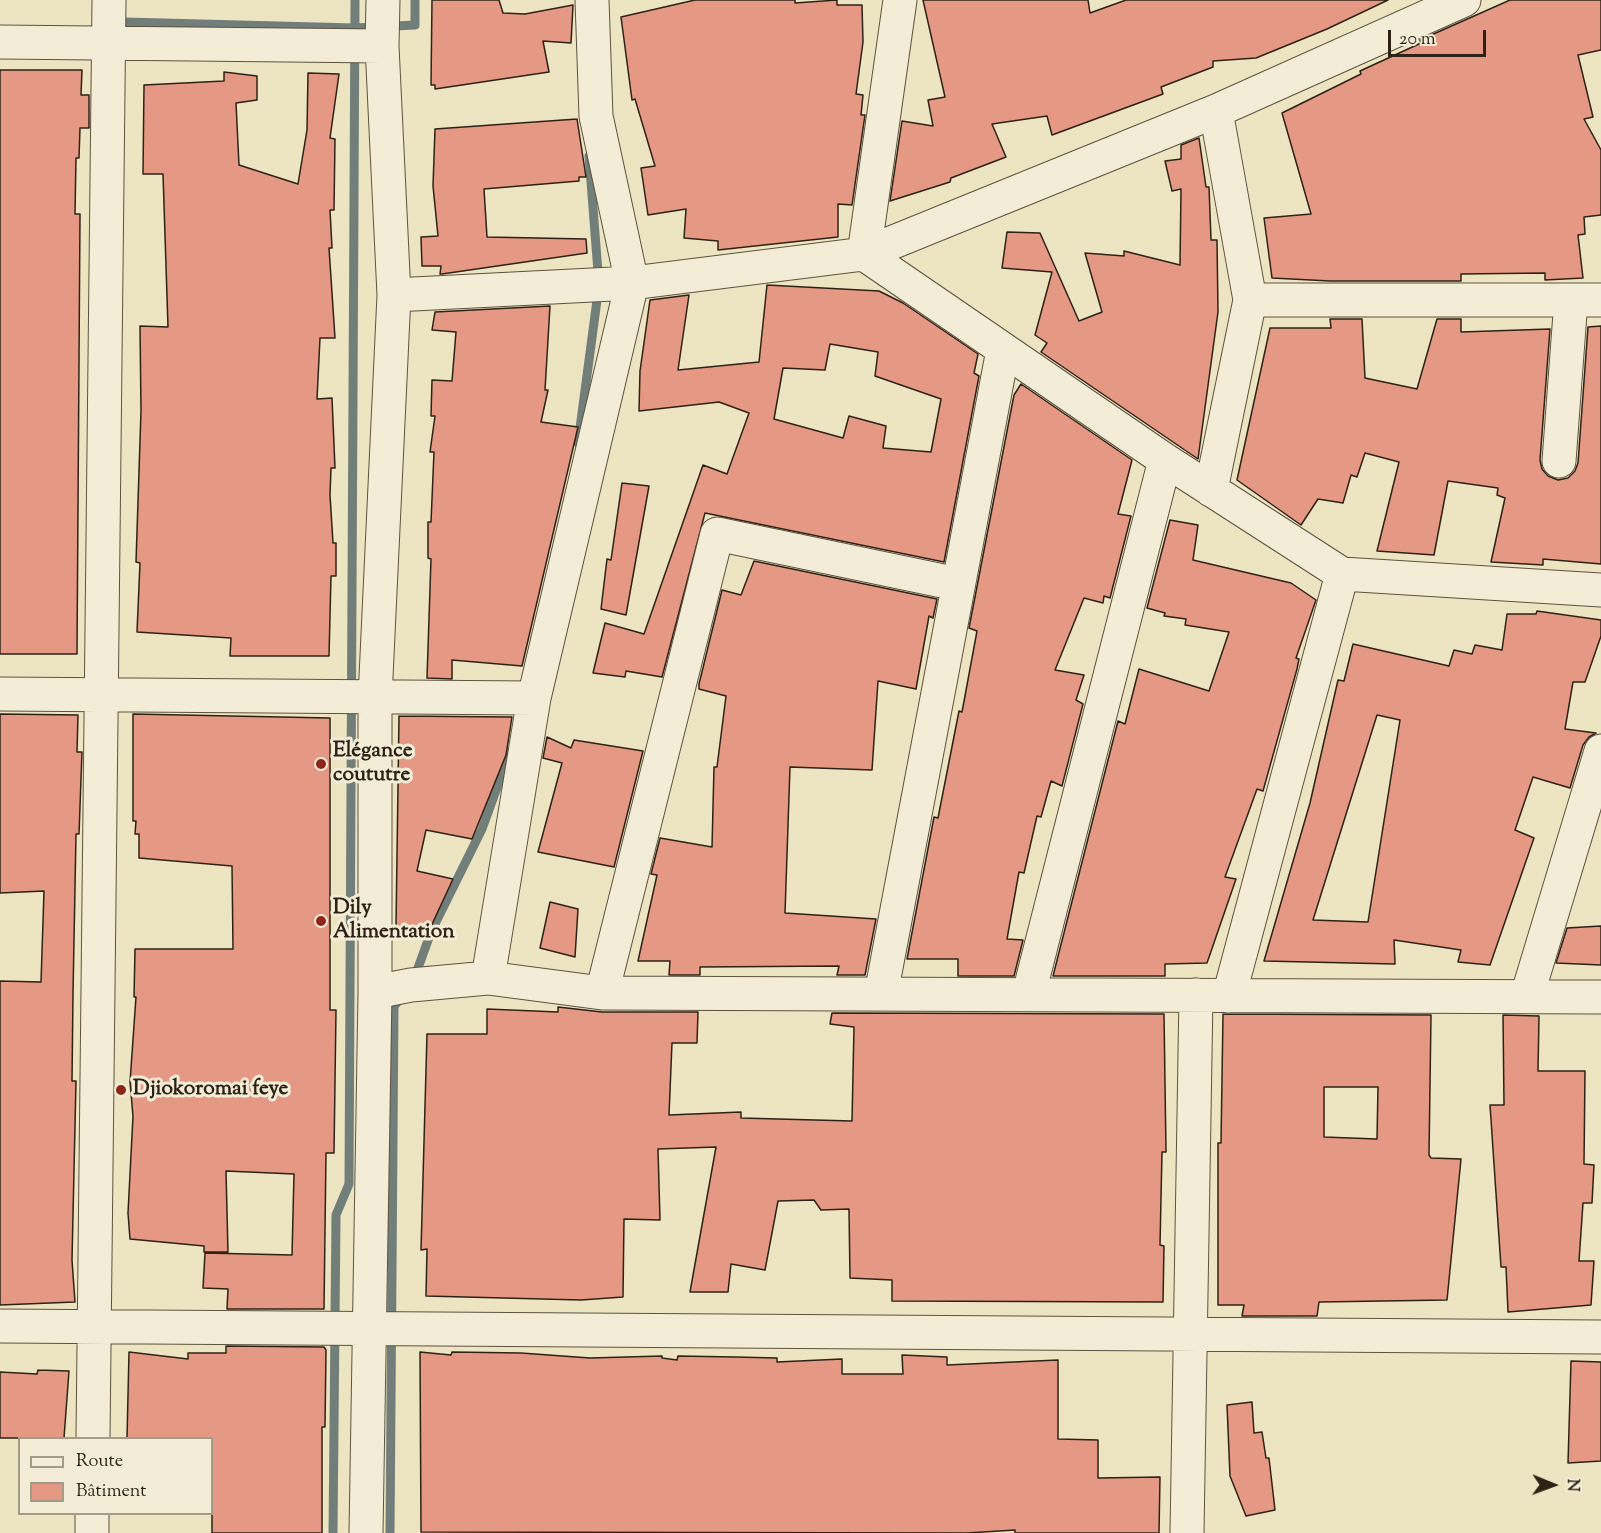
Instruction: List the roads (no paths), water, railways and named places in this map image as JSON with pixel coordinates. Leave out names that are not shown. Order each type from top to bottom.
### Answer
[{"type":"street","points":[[93,1437],[109,0]]},
{"type":"street","points":[[366,1533],[375,992],[375,698],[394,295],[382,46],[383,0]]},
{"type":"street","points":[[488,978],[534,698],[632,283],[596,116],[592,0]]},
{"type":"street","points":[[864,254],[900,0]]},
{"type":"street","points":[[394,295],[632,283],[864,254],[1216,111],[1412,10],[1464,0]]},
{"type":"street","points":[[0,42],[382,46]]},
{"type":"street","points":[[1211,490],[1250,300],[1216,111]]},
{"type":"street","points":[[864,254],[1165,460],[1342,574],[1601,590]]},
{"type":"street","points":[[1250,300],[1586,300],[1559,461]]},
{"type":"street","points":[[880,994],[1003,350]]},
{"type":"street","points":[[1029,993],[1165,460]]},
{"type":"street","points":[[602,993],[717,534],[957,584]]},
{"type":"street","points":[[1229,996],[1342,574]]},
{"type":"street","points":[[0,694],[534,698]]},
{"type":"street","points":[[1527,996],[1601,752]]},
{"type":"street","points":[[375,992],[488,978],[602,993],[1601,997]]},
{"type":"street","points":[[1187,1533],[1196,995]]},
{"type":"street","points":[[0,1326],[1601,1337]]},
{"type":"street","points":[[92,1515],[92,1533]]},
{"type":"waterway","points":[[333,1533],[336,1215],[349,1184],[355,0]]},
{"type":"waterway","points":[[125,22],[355,28],[415,25],[415,0]]},
{"type":"waterway","points":[[578,443],[599,285],[589,156]]},
{"type":"waterway","points":[[414,979],[431,932],[482,829],[510,752]]},
{"type":"waterway","points":[[390,1533],[394,1006],[403,996]]},
{"type":"place","name":"Elégance coututre","points":[[321,764]]},
{"type":"place","name":"Dily Alimentation","points":[[321,921]]},
{"type":"place","name":"Djiokoromai feye","points":[[121,1090]]}]
